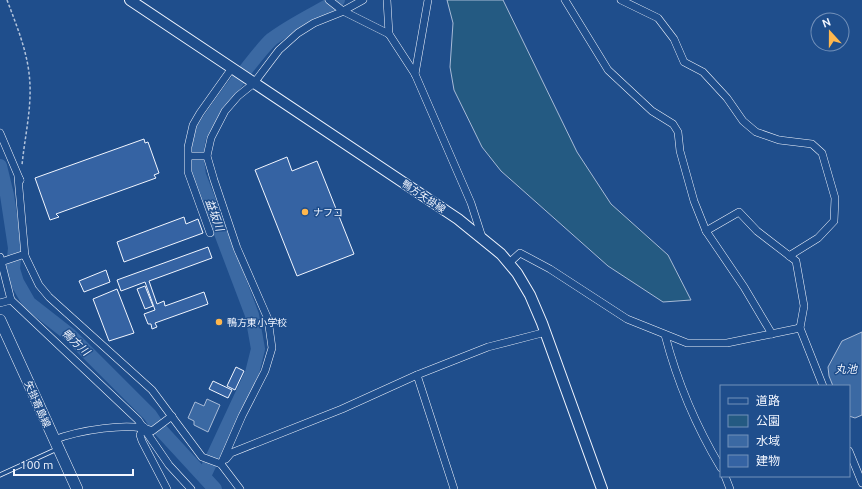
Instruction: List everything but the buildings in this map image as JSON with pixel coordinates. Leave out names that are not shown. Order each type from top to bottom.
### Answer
[{"type":"main road","name":"鴨方矢掛線","points":[[130,0],[458,219],[482,237],[509,263],[517,273],[530,295],[546,332],[602,489]]},
{"type":"main road","name":"矢掛寄島線","points":[[0,320],[77,489]]},
{"type":"street","points":[[329,0],[342,10],[389,34]]},
{"type":"street","points":[[221,464],[242,416],[265,371],[272,348],[268,319],[237,248],[207,156],[211,138],[225,112],[238,96],[253,82],[279,50],[298,32],[363,0]]},
{"type":"street","points":[[387,0],[389,34],[415,74],[471,203],[482,237]]},
{"type":"street","points":[[415,74],[428,0]]},
{"type":"street","points":[[564,0],[608,70],[652,111],[673,124],[678,132],[680,150],[694,201],[706,231],[744,287],[772,334]]},
{"type":"street","points":[[621,0],[658,18],[674,39],[684,62],[703,72],[727,98],[743,121],[756,132],[779,140],[812,144],[822,153],[836,198],[834,221],[818,238],[789,256]]},
{"type":"street","points":[[210,233],[188,172],[188,148],[194,125],[235,70]]},
{"type":"street","points":[[0,133],[20,180]]},
{"type":"street","points":[[188,156],[207,156]]},
{"type":"street","points":[[20,180],[18,176],[23,255],[49,297],[152,390],[170,418],[202,457],[221,464],[240,489]]},
{"type":"street","points":[[706,231],[739,212],[757,231],[796,261],[804,306],[800,328],[823,385]]},
{"type":"street","points":[[509,263],[520,253],[550,269],[626,319],[687,343],[727,343],[800,328]]},
{"type":"street","points":[[23,255],[0,259],[11,300],[144,427],[169,465],[191,489]]},
{"type":"street","points":[[0,303],[11,300]]},
{"type":"street","points":[[221,464],[231,453],[342,408],[417,375],[488,347],[546,332]]},
{"type":"street","points":[[665,335],[684,392],[707,446],[720,466]]},
{"type":"street","points":[[417,375],[454,489]]},
{"type":"street","points":[[56,444],[89,431],[131,426],[144,427],[152,431],[170,418]]},
{"type":"street","points":[[144,427],[140,435],[142,441],[167,489]]},
{"type":"street","points":[[850,453],[862,483]]},
{"type":"street","points":[[725,477],[730,489]]},
{"type":"lane","points":[[0,475],[56,444]]},
{"type":"path","points":[[7,0],[23,43],[29,74],[29,114],[20,180]]},
{"type":"green space","points":[[447,0],[503,0],[577,152],[611,204],[668,255],[691,300],[663,302],[608,266],[501,171],[482,147],[454,90],[450,67],[453,23]]},
{"type":"water","name":"丸池","points":[[862,332],[862,415],[855,418],[850,416],[850,385],[833,385],[829,376],[828,367],[842,341]]},
{"type":"water","points":[[207,399],[220,405],[208,432],[194,425],[194,421],[188,418],[195,402],[204,406]]},
{"type":"waterway","name":"益坂川","points":[[204,476],[252,373],[258,349],[252,315],[199,175],[197,156],[199,138],[210,118],[232,87],[272,39],[296,23],[338,0]]},
{"type":"waterway","name":"鴨方川","points":[[0,166],[7,195],[15,248],[13,269],[17,282],[29,303],[70,335],[150,415],[158,427],[215,489]]},
{"type":"place","name":"ナフコ","points":[[305,212]]},
{"type":"place","name":"鴨方東小学校","points":[[219,322]]}]
